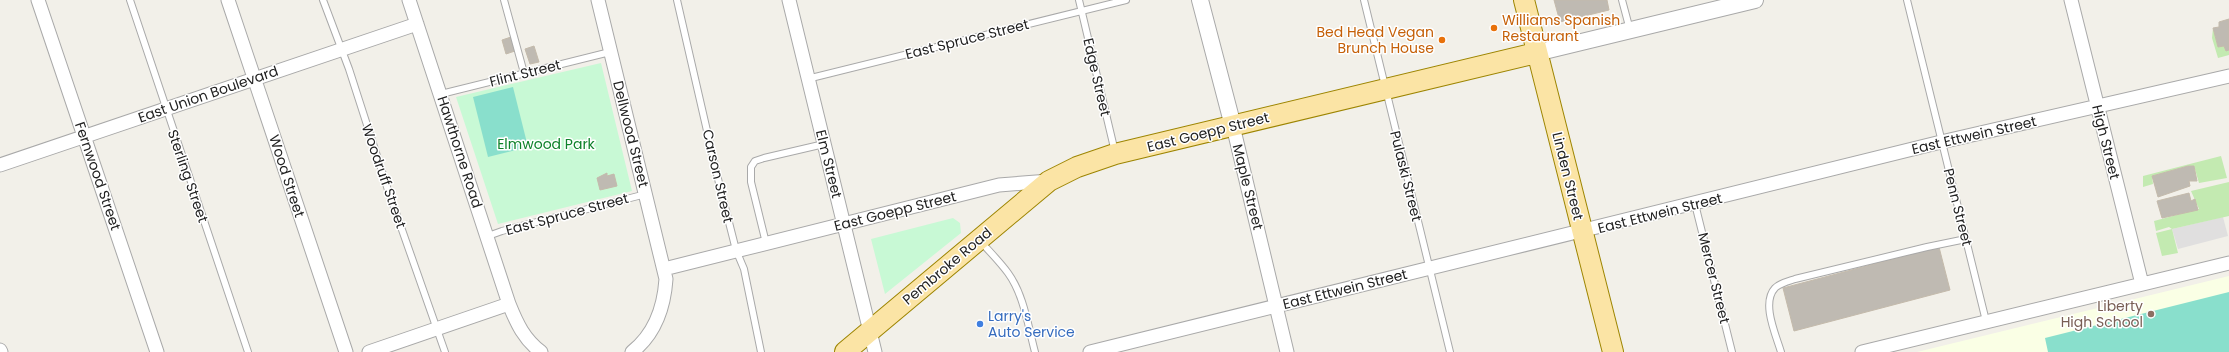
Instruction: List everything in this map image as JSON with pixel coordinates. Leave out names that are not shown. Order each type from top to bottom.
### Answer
[{"type":"main road","name":"Linden Street","points":[[1524,0],[1536,53],[1613,352]]},
{"type":"main road","name":"East Goepp Street","points":[[1049,181],[1062,172],[1115,154],[1536,53]]},
{"type":"main road","name":"Pembroke Road","points":[[845,352],[1049,181]]},
{"type":"street","name":"Fernwood Street","points":[[38,0],[157,352]]},
{"type":"street","name":"Wood Street","points":[[228,0],[346,352]]},
{"type":"street","name":"Hawthorne Road","points":[[410,0],[509,304],[519,329],[533,346],[541,352]]},
{"type":"street","name":"Dellwood Street","points":[[598,0],[664,268],[665,290],[659,316],[648,336],[632,352]]},
{"type":"street","name":"Elm Street","points":[[789,0],[807,79],[871,330],[875,352]]},
{"type":"street","name":"Maple Street","points":[[1200,0],[1233,126],[1287,352]]},
{"type":"street","name":"East Goepp Street","points":[[1536,53],[1755,0]]},
{"type":"street","name":"High Street","points":[[2071,0],[2142,284]]},
{"type":"street","name":"East Union Boulevard","points":[[0,165],[417,24]]},
{"type":"street","name":"East Ettwein Street","points":[[1090,352],[1429,268],[1582,232],[1941,142],[2229,77]]},
{"type":"street","name":"East Goepp Street","points":[[664,268],[999,186],[1049,181]]},
{"type":"street","points":[[1862,352],[2229,263]]},
{"type":"street","points":[[369,352],[509,304]]},
{"type":"lane","name":"Sterling Street","points":[[130,0],[165,109],[248,352]]},
{"type":"lane","name":"Woodruff Street","points":[[323,0],[340,50],[349,69],[388,190],[445,352]]},
{"type":"lane","points":[[504,0],[524,73]]},
{"type":"lane","name":"Carson Street","points":[[677,0],[736,250],[744,269],[761,352]]},
{"type":"lane","name":"Edge Street","points":[[1079,0],[1115,154]]},
{"type":"lane","name":"East Spruce Street","points":[[807,79],[1126,0]]},
{"type":"lane","name":"Pulaski Street","points":[[1364,0],[1450,352]]},
{"type":"lane","points":[[1622,0],[1630,30]]},
{"type":"lane","name":"Penn Street","points":[[1907,0],[1986,321]]},
{"type":"lane","name":"Flint Street","points":[[441,94],[610,52]]},
{"type":"lane","points":[[766,243],[751,182],[750,167],[755,161],[764,158],[824,144]]},
{"type":"lane","name":"East Spruce Street","points":[[488,236],[502,231],[646,194]]},
{"type":"lane","name":"Mercer Street","points":[[1695,204],[1732,352]]},
{"type":"lane","points":[[1781,352],[1769,304],[1771,294],[1776,287],[1795,279],[1966,239]]},
{"type":"lane","points":[[978,240],[999,262],[1014,282],[1020,295],[1035,352]]},
{"type":"shaded area","points":[[2223,217],[2228,236],[2178,249],[2172,229]]},
{"type":"shaded area","name":"Liberty High School","points":[[2229,276],[2229,352],[1917,352]]},
{"type":"green space","points":[[2213,28],[2218,47],[2224,46],[2226,51],[2229,50],[2229,55],[2218,58],[2212,38]]},
{"type":"green space","name":"Elmwood Park","points":[[601,63],[632,191],[498,224],[456,97]]},
{"type":"green space","points":[[513,87],[528,147],[488,157],[473,97]]},
{"type":"green space","points":[[2221,156],[2227,178],[2199,183],[2194,166],[2188,166],[2152,176],[2153,184],[2143,187],[2143,176]]},
{"type":"green space","points":[[2229,182],[2229,216],[2172,229],[2169,227],[2156,231],[2154,221],[2199,209],[2191,191]]},
{"type":"green space","points":[[953,218],[960,223],[961,233],[885,294],[871,239]]},
{"type":"green space","points":[[2172,229],[2178,253],[2162,256],[2156,233]]},
{"type":"green space","points":[[2229,292],[2229,352],[2048,352],[2045,338]]},
{"type":"building","points":[[1554,0],[1607,0],[1609,10],[1560,22]]},
{"type":"building","points":[[2229,19],[2229,50],[2226,51],[2224,46],[2218,47],[2213,28],[2219,27],[2219,22]]},
{"type":"building","points":[[511,37],[515,51],[506,54],[502,40]]},
{"type":"building","points":[[534,46],[539,62],[530,64],[525,49]]},
{"type":"building","points":[[2188,166],[2194,166],[2197,181],[2189,181],[2190,186],[2158,197],[2152,176]]},
{"type":"building","points":[[607,173],[607,176],[614,174],[617,186],[600,190],[597,178]]},
{"type":"building","points":[[2189,193],[2191,201],[2195,199],[2198,210],[2162,218],[2157,201]]},
{"type":"building","points":[[1939,247],[1950,290],[1794,331],[1783,288]]},
{"type":"place","name":"Williams Spanish Restaurant","points":[[1494,28]]},
{"type":"place","name":"Bed Head Vegan Brunch House","points":[[1442,40]]},
{"type":"place","name":"Liberty High School","points":[[2151,314]]},
{"type":"place","name":"Larry's Auto Service","points":[[980,324]]}]
